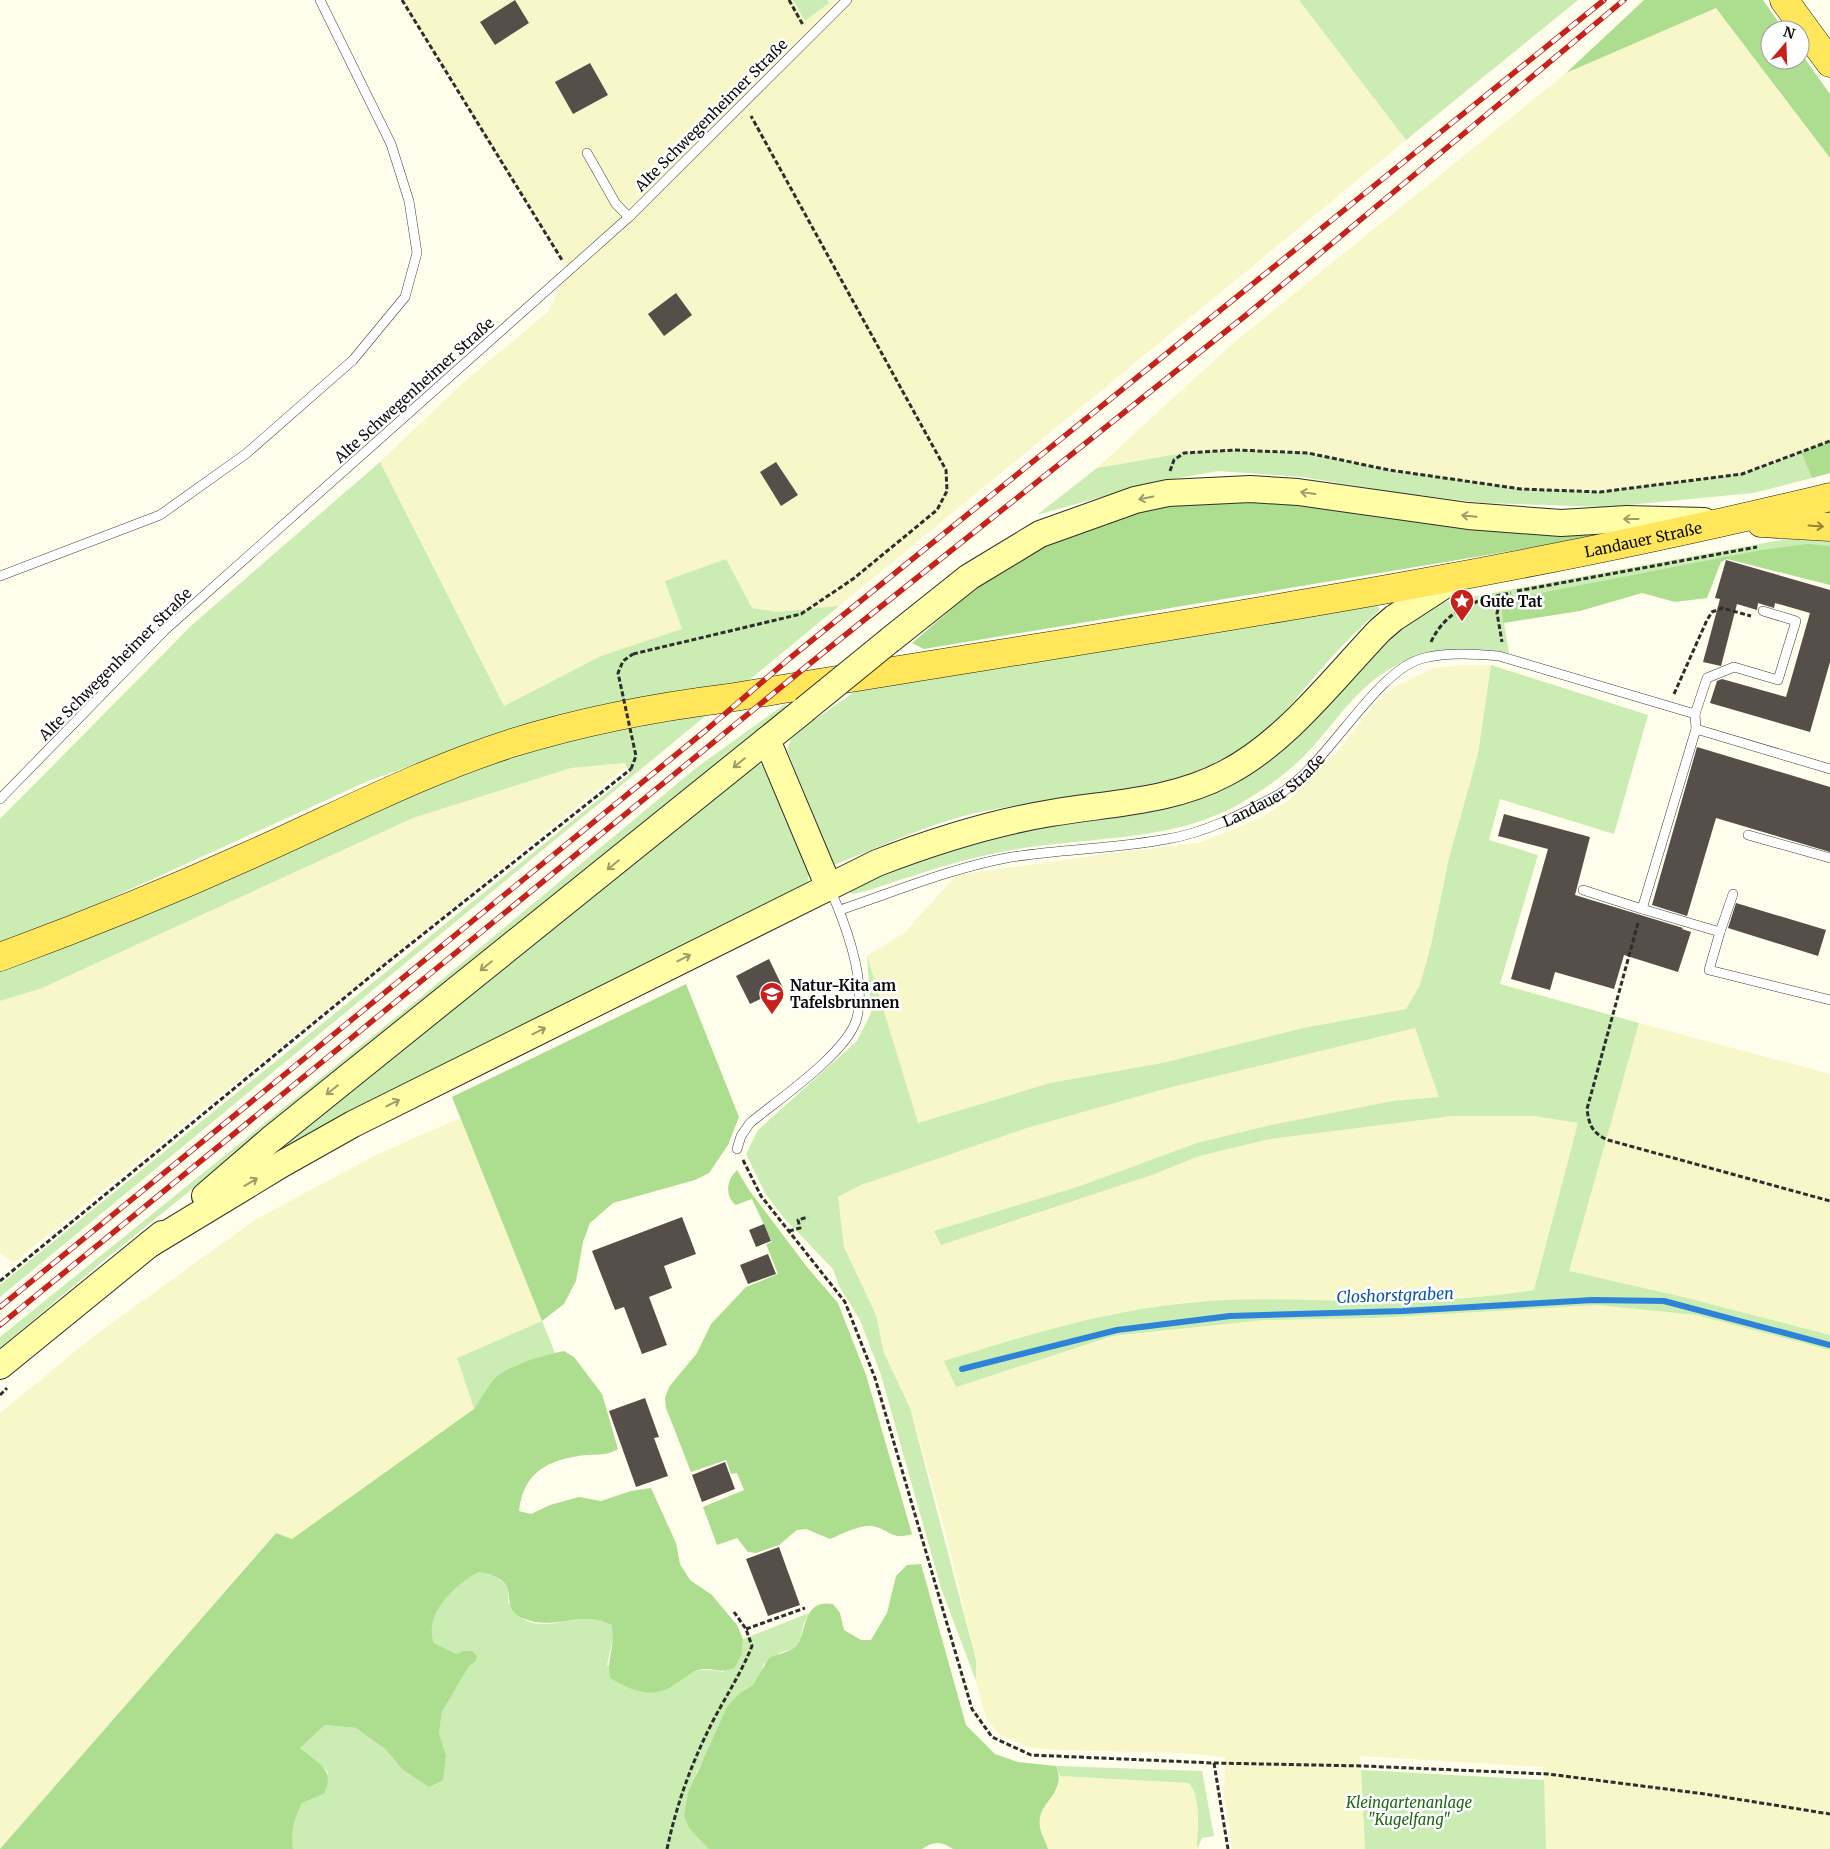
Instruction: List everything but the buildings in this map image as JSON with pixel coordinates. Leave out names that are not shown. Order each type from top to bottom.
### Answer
[{"type":"main road","points":[[1785,0],[1830,33]]},
{"type":"main road","points":[[1785,0],[1830,62]]},
{"type":"main road","points":[[7,1374],[150,1244],[270,1140],[969,577],[1040,534],[1135,500],[1168,494],[1250,489],[1298,492],[1468,516],[1561,523],[1627,519],[1732,521],[1830,527]]},
{"type":"main road","name":"Landauer Straße","points":[[0,957],[249,856],[367,801],[472,757],[567,727],[673,705],[729,698],[1454,579],[1732,521],[1830,497]]},
{"type":"main road","points":[[150,1244],[282,1164],[353,1124],[877,863],[939,840],[984,827],[1050,813],[1159,797],[1194,787],[1227,773],[1255,755],[1288,728],[1380,630],[1394,618],[1454,579]]},
{"type":"main road","points":[[767,740],[828,886]]},
{"type":"lane","points":[[0,576],[160,515],[248,453],[353,360],[406,297],[417,253],[409,201],[391,144],[320,0]]},
{"type":"lane","name":"Alte Schwegenheimer Straße","points":[[0,799],[164,631],[629,217],[847,0]]},
{"type":"lane","points":[[586,153],[616,204],[629,217]]},
{"type":"lane","points":[[1642,909],[1696,729],[1695,714],[1707,678],[1734,667],[1778,680],[1796,621],[1763,611]]},
{"type":"lane","name":"Landauer Straße","points":[[840,910],[960,869],[1006,858],[1168,839],[1224,822],[1278,795],[1313,767],[1382,686],[1407,666],[1423,658],[1466,654],[1506,658],[1695,714]]},
{"type":"lane","points":[[1696,729],[1830,770]]},
{"type":"lane","points":[[1748,834],[1830,858]]},
{"type":"lane","points":[[737,1149],[741,1136],[750,1123],[829,1058],[845,1041],[856,1022],[860,1000],[858,980],[840,910],[828,886]]},
{"type":"lane","points":[[1583,890],[1720,932]]},
{"type":"lane","points":[[1733,894],[1709,970],[1830,1000]]},
{"type":"path","points":[[402,0],[568,271]]},
{"type":"path","points":[[789,0],[809,36]]},
{"type":"path","points":[[0,1281],[388,962],[630,769],[636,756],[618,673],[623,661],[633,654],[801,614],[853,579],[937,510],[944,501],[947,491],[946,470],[743,102]]},
{"type":"path","points":[[1168,494],[1169,473],[1174,460],[1184,453],[1235,450],[1308,453],[1468,483],[1521,489],[1600,492],[1742,474],[1830,441]]},
{"type":"path","points":[[1423,658],[1443,623],[1457,610],[1480,599],[1763,546]]},
{"type":"path","points":[[1502,594],[1498,604],[1498,626],[1506,658]]},
{"type":"path","points":[[1668,706],[1712,612],[1722,608],[1753,617],[1763,611]]},
{"type":"path","points":[[1642,909],[1587,1109],[1589,1124],[1596,1134],[1608,1140],[1830,1201]]},
{"type":"path","points":[[737,1149],[761,1196],[845,1302],[876,1378],[972,1709],[992,1738],[1031,1755],[1214,1764],[1363,1766],[1548,1774],[1705,1794],[1830,1814]]},
{"type":"path","points":[[789,1231],[800,1228],[798,1220],[808,1217]]},
{"type":"path","points":[[0,1395],[7,1374]]},
{"type":"path","points":[[746,1629],[805,1608]]},
{"type":"path","points":[[667,1849],[681,1792],[716,1716],[741,1673],[752,1646],[746,1629],[734,1612]]},
{"type":"path","points":[[1214,1764],[1228,1849]]},
{"type":"green space","points":[[402,0],[793,0],[805,21],[829,3],[827,0],[1299,0],[1406,140],[839,606],[777,612],[752,608],[726,559],[683,629],[601,656],[504,706],[380,462],[465,381],[548,312],[568,271]]},
{"type":"green space","points":[[793,0],[827,0],[829,3],[805,21]]},
{"type":"green space","points":[[1299,0],[1578,0],[1406,140]]},
{"type":"green space","points":[[1644,0],[1763,0],[1777,20],[1760,20],[1760,66],[1716,8],[1566,73]]},
{"type":"green space","points":[[1716,7],[1760,65],[1760,70],[1764,70],[1830,158],[1830,441],[1742,474],[1600,492],[1521,489],[1468,483],[1308,453],[1184,453],[1097,468],[1231,345],[1566,73]]},
{"type":"green space","points":[[1810,66],[1830,94],[1830,158],[1763,70],[1810,70]]},
{"type":"green space","points":[[1830,441],[1830,473],[1812,478],[1801,452]]},
{"type":"green space","points":[[1235,450],[1308,453],[1389,470],[1521,489],[1600,492],[1742,474],[1801,452],[1812,478],[1753,493],[1607,507],[1484,503],[1392,492],[1303,477],[1218,471],[1150,483],[1037,515],[1097,468],[1184,453]]},
{"type":"green space","points":[[380,462],[504,706],[601,656],[682,629],[665,581],[726,559],[752,608],[777,612],[839,606],[0,1297],[0,1285],[630,774],[625,763],[571,768],[413,818],[42,988],[0,1001],[0,970],[493,736],[368,781],[78,913],[0,944],[0,819],[192,625]]},
{"type":"green space","points":[[1194,497],[1606,528],[1607,535],[924,649],[912,643],[991,575],[1083,525]]},
{"type":"green space","points":[[1792,538],[1830,538],[1830,546],[1783,547],[1737,555],[1655,572],[1502,610],[1509,653],[1472,649],[1453,650],[1435,652],[1401,663],[1385,672],[1361,691],[1304,756],[1288,771],[1243,802],[1207,819],[1149,833],[1001,852],[977,857],[859,893],[852,894],[848,889],[934,849],[1218,788],[1391,631],[1438,603]]},
{"type":"green space","points":[[1808,544],[1830,546],[1830,585],[1727,559],[1721,562],[1707,598],[1675,602],[1642,593],[1580,611],[1503,623],[1502,610],[1505,600],[1761,550]]},
{"type":"green space","points":[[1374,601],[1380,610],[1343,645],[1255,741],[1218,765],[1188,777],[1157,786],[974,813],[913,833],[834,865],[787,750],[791,739],[864,685]]},
{"type":"green space","points":[[1491,665],[1478,754],[1449,858],[1431,945],[1420,985],[1406,1009],[1303,1028],[1162,1063],[1050,1083],[917,1123],[867,956],[904,933],[957,875],[1199,843],[1224,833],[1264,816],[1292,798],[1337,752],[1377,701],[1398,685],[1433,668]]},
{"type":"green space","points":[[1491,665],[1648,715],[1614,834],[1500,799],[1489,840],[1538,855],[1500,984],[1639,1023],[1569,1271],[1679,1296],[1830,1335],[1830,1350],[1696,1315],[1597,1305],[1374,1318],[1265,1320],[1113,1336],[956,1387],[944,1361],[1034,1334],[1125,1312],[1210,1301],[1256,1299],[1433,1300],[1494,1296],[1534,1290],[1578,1123],[1534,1116],[1453,1116],[1270,1139],[1199,1156],[1152,1175],[941,1245],[934,1231],[1080,1186],[1197,1143],[1271,1125],[1392,1101],[1439,1097],[1415,1028],[1168,1088],[1030,1127],[861,1185],[838,1197],[844,1247],[876,1315],[884,1353],[910,1408],[976,1660],[976,1681],[941,1588],[881,1375],[860,1320],[839,1286],[833,1269],[785,1219],[765,1193],[746,1154],[758,1130],[857,1041],[871,1013],[867,956],[918,1123],[1050,1083],[1162,1063],[1303,1028],[1406,1009],[1420,985],[1431,945],[1449,858],[1478,754]]},
{"type":"green space","points":[[785,704],[789,706],[102,1262],[0,1348],[0,1337],[421,997],[696,768]]},
{"type":"green space","points":[[626,763],[627,766],[13,1263],[0,1253],[0,1001],[42,988],[413,818],[571,768]]},
{"type":"green space","points":[[756,764],[767,765],[809,874],[807,886],[279,1155],[278,1150]]},
{"type":"green space","points":[[686,984],[739,1117],[728,1145],[709,1173],[695,1180],[613,1203],[590,1223],[583,1242],[576,1281],[564,1304],[542,1321],[452,1097]]},
{"type":"green space","points":[[1639,1023],[1830,1074],[1830,1335],[1679,1296],[1568,1271]]},
{"type":"green space","points":[[1415,1028],[1440,1097],[1392,1101],[1271,1125],[1197,1143],[1080,1186],[934,1231],[997,1227],[1152,1175],[1199,1156],[1270,1139],[1453,1116],[1534,1116],[1578,1123],[1534,1290],[1496,1296],[1373,1301],[1264,1299],[1187,1302],[1112,1314],[1040,1332],[945,1361],[956,1386],[1113,1337],[1265,1320],[1374,1318],[1597,1305],[1696,1315],[1830,1350],[1830,1849],[1546,1849],[1543,1767],[1360,1756],[1365,1849],[1233,1849],[1224,1795],[1225,1757],[1184,1753],[1057,1750],[1029,1747],[1000,1735],[986,1718],[976,1681],[976,1660],[945,1530],[910,1408],[884,1353],[876,1315],[844,1247],[838,1197],[861,1185],[1030,1127],[1168,1088]]},
{"type":"green space","points":[[460,1118],[542,1321],[457,1358],[474,1409],[292,1540],[275,1533],[0,1849],[0,1413],[94,1336],[255,1220],[376,1155]]},
{"type":"green space","points":[[737,1170],[749,1190],[807,1267],[838,1303],[866,1375],[912,1534],[899,1536],[877,1527],[866,1526],[850,1530],[830,1539],[806,1529],[797,1530],[779,1545],[756,1553],[748,1552],[737,1538],[717,1545],[703,1507],[744,1490],[737,1473],[731,1474],[726,1460],[691,1472],[666,1408],[665,1398],[669,1387],[697,1353],[711,1324],[746,1287],[778,1274],[766,1244],[772,1242],[752,1199],[736,1205],[728,1192],[731,1178]]},
{"type":"green space","points":[[542,1321],[555,1353],[516,1365],[494,1380],[474,1409],[457,1358]]},
{"type":"green space","points":[[564,1351],[574,1357],[602,1394],[618,1449],[606,1454],[572,1457],[549,1464],[532,1477],[526,1486],[519,1511],[531,1514],[550,1505],[579,1497],[601,1501],[631,1491],[651,1488],[676,1543],[680,1564],[690,1580],[712,1595],[737,1625],[743,1639],[742,1654],[734,1668],[724,1671],[699,1670],[658,1692],[642,1692],[626,1686],[610,1678],[609,1664],[613,1638],[611,1625],[590,1619],[547,1623],[525,1619],[516,1614],[511,1608],[507,1588],[503,1581],[494,1576],[479,1572],[452,1592],[437,1611],[433,1621],[434,1643],[457,1654],[463,1651],[472,1651],[477,1656],[442,1712],[439,1733],[446,1755],[443,1780],[429,1787],[402,1769],[385,1749],[356,1728],[325,1725],[300,1748],[319,1763],[328,1779],[324,1794],[302,1803],[294,1825],[292,1836],[293,1849],[0,1849],[276,1533],[292,1539],[474,1409],[491,1382],[500,1374],[527,1361]]},
{"type":"green space","points":[[921,1564],[966,1725],[995,1754],[1018,1762],[1056,1766],[1059,1776],[1058,1784],[1042,1811],[1040,1818],[1040,1827],[1048,1849],[953,1849],[945,1844],[938,1843],[930,1844],[922,1849],[709,1849],[689,1828],[684,1816],[688,1793],[727,1707],[740,1693],[753,1685],[769,1658],[794,1648],[801,1636],[809,1613],[815,1607],[822,1604],[833,1604],[840,1613],[844,1630],[861,1640],[871,1640],[887,1613],[896,1576],[907,1565]]},
{"type":"green space","points":[[479,1572],[492,1575],[505,1584],[508,1602],[519,1615],[530,1622],[551,1624],[587,1619],[599,1620],[611,1625],[614,1634],[607,1665],[675,1685],[686,1676],[697,1671],[723,1672],[742,1654],[743,1639],[809,1613],[804,1623],[799,1643],[794,1649],[781,1652],[763,1665],[761,1675],[753,1685],[740,1693],[696,1773],[709,1849],[293,1849],[292,1836],[299,1809],[302,1803],[324,1794],[328,1772],[300,1748],[325,1725],[356,1728],[385,1749],[402,1769],[446,1755],[439,1733],[442,1712],[469,1666],[475,1662],[463,1651],[457,1654],[434,1643],[433,1621],[437,1611],[452,1592]]},
{"type":"green space","points":[[1056,1766],[1202,1771],[1214,1836],[1202,1838],[1197,1849],[1197,1803],[1192,1788],[1188,1783],[1060,1776]]},
{"type":"green space","name":"Kleingartenanlage \"Kugelfang\"","points":[[1361,1770],[1544,1780],[1546,1849],[1365,1849]]},
{"type":"green space","points":[[1060,1776],[1187,1783],[1193,1786],[1197,1796],[1197,1849],[1048,1849],[1039,1825],[1044,1806],[1057,1790]]},
{"type":"waterway","name":"Closhorstgraben","points":[[962,1369],[1117,1330],[1230,1316],[1403,1311],[1593,1300],[1664,1301],[1830,1345]]},
{"type":"railway","points":[[0,1307],[705,731],[790,658],[1604,0]]},
{"type":"railway","points":[[0,1325],[824,652],[1245,316],[1624,0]]},
{"type":"place","name":"Gute Tat","points":[[1462,622]]},
{"type":"place","name":"Natur-Kita am Tafelsbrunnen","points":[[772,1015]]}]
